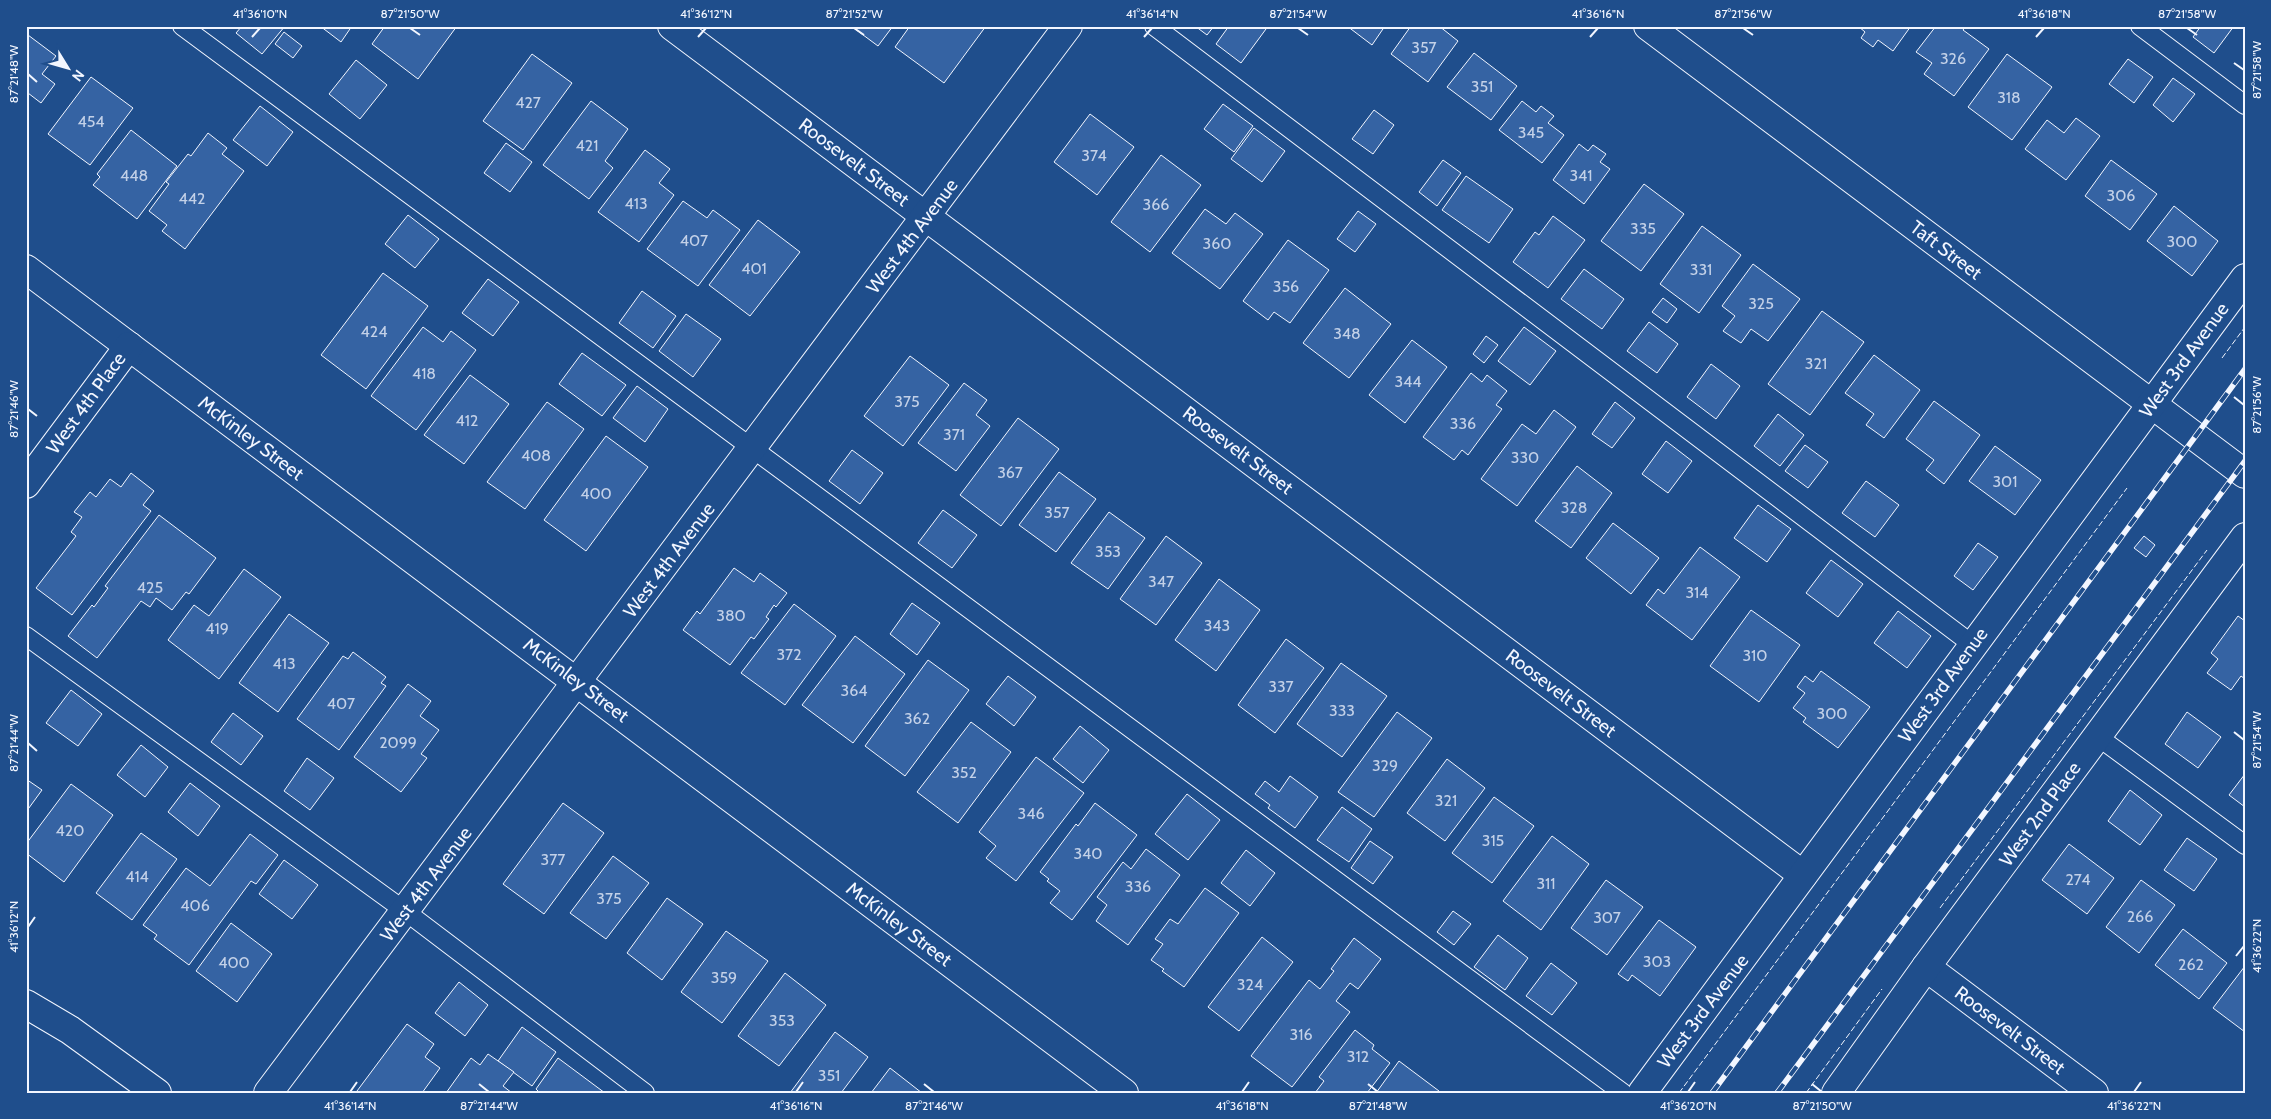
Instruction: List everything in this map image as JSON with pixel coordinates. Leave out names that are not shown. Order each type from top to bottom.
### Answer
[{"type":"street","name":"Roosevelt Street","points":[[672,26],[1803,875]]},
{"type":"street","name":"West 4th Avenue","points":[[268,1093],[927,217],[1068,26]]},
{"type":"street","name":"Taft Street","points":[[1648,26],[2245,474]]},
{"type":"street","name":"McKinley Street","points":[[26,269],[1124,1093]]},
{"type":"street","name":"West 3rd Avenue","points":[[1642,1093],[2245,278]]},
{"type":"street","name":"West 4th Place","points":[[26,484],[128,346]]},
{"type":"street","name":"West 2nd Place","points":[[1836,1093],[1926,967],[2245,537]]},
{"type":"street","name":"Roosevelt Street","points":[[1926,967],[2094,1093]]},
{"type":"street","points":[[26,1004],[70,1030],[157,1093]]},
{"type":"lane","points":[[182,26],[1623,1093]]},
{"type":"lane","points":[[1154,26],[1973,645]]},
{"type":"lane","points":[[2140,26],[2245,105]]},
{"type":"lane","points":[[26,636],[404,911],[645,1093]]},
{"type":"lane","points":[[2098,736],[2245,845]]},
{"type":"building","points":[[242,26],[285,26],[262,54],[236,33]]},
{"type":"building","points":[[320,26],[352,26],[341,42]]},
{"type":"building","points":[[385,26],[457,26],[418,79],[372,44]]},
{"type":"building","points":[[851,26],[893,26],[878,46]]},
{"type":"building","points":[[910,26],[986,26],[944,83],[895,47]]},
{"type":"building","points":[[1195,26],[1214,26],[1207,35]]},
{"type":"building","points":[[1229,26],[1262,26],[1266,29],[1241,63],[1216,44]]},
{"type":"building","points":[[1347,26],[1385,26],[1372,45]]},
{"type":"building","points":[[1411,26],[1439,26],[1458,41],[1428,82],[1391,54]]},
{"type":"building","points":[[1858,26],[1911,26],[1893,51],[1878,40],[1873,47],[1861,38],[1865,32]]},
{"type":"building","points":[[1936,26],[1966,26],[1963,30],[1989,49],[1954,96],[1924,74],[1932,63],[1916,52]]},
{"type":"building","points":[[2201,26],[2234,26],[2214,53],[2193,37]]},
{"type":"building","points":[[284,32],[302,46],[293,58],[275,44]]},
{"type":"building","points":[[28,35],[56,56],[42,74],[55,84],[41,103],[28,93],[26,96]]},
{"type":"building","points":[[1474,53],[1517,86],[1491,120],[1447,87]]},
{"type":"building","points":[[532,54],[572,83],[523,150],[483,121]]},
{"type":"building","points":[[2007,54],[2052,87],[2012,140],[1968,107]]},
{"type":"building","points":[[2128,59],[2153,77],[2134,103],[2109,84]]},
{"type":"building","points":[[356,60],[387,85],[360,119],[329,94]]},
{"type":"building","points":[[91,77],[133,108],[90,165],[48,134]]},
{"type":"building","points":[[2173,78],[2195,94],[2173,122],[2153,105]]},
{"type":"building","points":[[591,101],[628,129],[605,161],[613,168],[589,199],[543,165]]},
{"type":"building","points":[[1522,101],[1536,112],[1541,106],[1554,116],[1548,123],[1564,135],[1542,163],[1499,130]]},
{"type":"building","points":[[1223,104],[1253,126],[1234,152],[1204,129]]},
{"type":"building","points":[[260,106],[293,132],[267,166],[233,140]]},
{"type":"building","points":[[1374,110],[1394,125],[1373,154],[1352,139]]},
{"type":"building","points":[[1090,114],[1134,147],[1097,195],[1054,162]]},
{"type":"building","points":[[2076,118],[2100,136],[2066,180],[2025,149],[2047,120],[2064,133]]},
{"type":"building","points":[[1254,128],[1285,151],[1262,182],[1231,159]]},
{"type":"building","points":[[131,130],[177,166],[137,219],[93,185],[100,177],[97,174]]},
{"type":"building","points":[[208,133],[227,148],[222,154],[244,171],[185,249],[162,231],[167,225],[149,211],[169,184],[166,182],[188,154],[191,156]]},
{"type":"building","points":[[506,143],[532,162],[510,192],[484,173]]},
{"type":"building","points":[[1579,144],[1588,151],[1593,145],[1606,154],[1600,162],[1610,169],[1584,204],[1553,180]]},
{"type":"building","points":[[645,150],[670,169],[659,183],[674,195],[639,242],[598,212]]},
{"type":"building","points":[[1161,155],[1201,185],[1150,252],[1111,222]]},
{"type":"building","points":[[1443,160],[1461,173],[1437,206],[1419,192]]},
{"type":"building","points":[[2111,160],[2157,194],[2130,230],[2085,196]]},
{"type":"building","points":[[1466,176],[1513,209],[1489,243],[1442,210]]},
{"type":"building","points":[[1644,184],[1684,214],[1641,271],[1601,241]]},
{"type":"building","points":[[683,201],[707,218],[713,210],[740,230],[698,286],[647,249]]},
{"type":"building","points":[[2174,206],[2218,241],[2192,276],[2147,241]]},
{"type":"building","points":[[1205,209],[1226,224],[1235,213],[1263,234],[1220,289],[1172,253]]},
{"type":"building","points":[[1358,211],[1376,224],[1355,252],[1337,239]]},
{"type":"building","points":[[408,215],[439,239],[415,268],[385,244]]},
{"type":"building","points":[[1553,216],[1585,240],[1548,288],[1513,262],[1535,232],[1539,235]]},
{"type":"building","points":[[758,220],[800,252],[750,316],[709,285]]},
{"type":"building","points":[[1702,226],[1741,255],[1699,313],[1660,284]]},
{"type":"building","points":[[1288,240],[1329,270],[1290,323],[1274,312],[1268,320],[1243,301]]},
{"type":"building","points":[[1753,264],[1800,299],[1768,341],[1751,329],[1741,343],[1723,331],[1735,316],[1722,306]]},
{"type":"building","points":[[1584,269],[1624,299],[1602,329],[1561,299]]},
{"type":"building","points":[[383,273],[428,306],[366,389],[321,355]]},
{"type":"building","points":[[488,279],[519,302],[493,336],[462,313]]},
{"type":"building","points":[[1345,288],[1391,324],[1349,378],[1303,343]]},
{"type":"building","points":[[642,291],[676,316],[653,348],[619,323]]},
{"type":"building","points":[[1663,298],[1677,309],[1667,323],[1652,312]]},
{"type":"building","points":[[1822,311],[1864,342],[1810,415],[1768,384]]},
{"type":"building","points":[[686,314],[721,339],[693,377],[659,351]]},
{"type":"building","points":[[1649,322],[1678,344],[1657,373],[1627,351]]},
{"type":"building","points":[[423,327],[443,342],[451,331],[476,350],[416,430],[371,396]]},
{"type":"building","points":[[1524,327],[1556,351],[1530,385],[1498,361]]},
{"type":"building","points":[[1486,336],[1498,345],[1484,363],[1473,354]]},
{"type":"building","points":[[1412,340],[1447,367],[1405,423],[1369,395]]},
{"type":"building","points":[[582,353],[626,385],[602,416],[559,384]]},
{"type":"building","points":[[1874,355],[1920,390],[1884,438],[1866,425],[1874,414],[1845,393]]},
{"type":"building","points":[[910,356],[949,385],[903,446],[864,416]]},
{"type":"building","points":[[1711,364],[1740,386],[1716,419],[1687,397]]},
{"type":"building","points":[[1471,373],[1482,382],[1487,375],[1507,391],[1496,405],[1502,409],[1468,455],[1462,450],[1454,460],[1423,437]]},
{"type":"building","points":[[470,375],[509,404],[464,464],[424,435]]},
{"type":"building","points":[[964,383],[987,400],[976,415],[990,426],[956,471],[918,443]]},
{"type":"building","points":[[637,386],[668,409],[645,442],[613,418]]},
{"type":"building","points":[[1934,401],[1980,435],[1944,484],[1926,470],[1934,460],[1906,439]]},
{"type":"building","points":[[547,402],[584,429],[525,509],[487,482]]},
{"type":"building","points":[[1615,402],[1635,418],[1612,448],[1592,434]]},
{"type":"building","points":[[1554,410],[1576,427],[1517,506],[1481,479],[1522,424],[1536,434]]},
{"type":"building","points":[[1778,414],[1804,435],[1780,466],[1754,446]]},
{"type":"building","points":[[1018,418],[1059,449],[1001,526],[960,495]]},
{"type":"building","points":[[606,436],[648,467],[586,551],[544,520]]},
{"type":"building","points":[[1666,441],[1692,461],[1668,493],[1642,474]]},
{"type":"building","points":[[1805,445],[1828,462],[1808,488],[1785,471]]},
{"type":"building","points":[[1995,446],[2041,480],[2015,515],[1969,481]]},
{"type":"building","points":[[852,450],[883,473],[860,504],[829,481]]},
{"type":"building","points":[[1577,466],[1612,493],[1571,548],[1535,521]]},
{"type":"building","points":[[1059,472],[1096,499],[1056,552],[1019,525]]},
{"type":"building","points":[[131,473],[154,491],[143,505],[151,511],[72,615],[36,588],[76,536],[71,532],[82,517],[74,512],[90,492],[96,497],[110,479],[121,487]]},
{"type":"building","points":[[1866,481],[1899,505],[1875,537],[1842,513]]},
{"type":"building","points":[[1758,505],[1791,529],[1767,562],[1734,538]]},
{"type":"building","points":[[943,510],[977,535],[952,568],[918,543]]},
{"type":"building","points":[[1109,512],[1145,538],[1108,589],[1071,563]]},
{"type":"building","points":[[159,515],[216,558],[189,594],[186,592],[172,610],[156,598],[150,607],[141,601],[97,658],[68,636],[92,605],[94,607],[108,588],[105,586]]},
{"type":"building","points":[[1613,523],[1659,558],[1631,594],[1586,558]]},
{"type":"building","points":[[1166,536],[1202,563],[1156,625],[1120,599]]},
{"type":"building","points":[[2144,536],[2155,545],[2146,557],[2134,548]]},
{"type":"building","points":[[1978,543],[1998,557],[1973,590],[1954,576]]},
{"type":"building","points":[[1700,547],[1740,577],[1692,640],[1646,605],[1658,589],[1664,594]]},
{"type":"building","points":[[1831,560],[1863,584],[1838,617],[1806,593]]},
{"type":"building","points":[[734,568],[754,582],[760,573],[787,593],[776,607],[774,605],[766,617],[769,619],[754,639],[751,637],[730,665],[683,630],[697,611],[700,614]]},
{"type":"building","points":[[244,569],[281,597],[219,679],[168,640],[194,605],[209,616]]},
{"type":"building","points":[[1219,579],[1260,610],[1216,671],[1175,640]]},
{"type":"building","points":[[912,603],[940,623],[917,655],[890,634]]},
{"type":"building","points":[[794,604],[836,636],[785,705],[741,673]]},
{"type":"building","points":[[1751,610],[1800,645],[1759,702],[1710,666]]},
{"type":"building","points":[[1898,611],[1931,636],[1907,668],[1874,643]]},
{"type":"building","points":[[289,614],[329,643],[278,712],[239,683]]},
{"type":"building","points":[[2238,616],[2245,621],[2245,679],[2241,676],[2231,690],[2207,673],[2218,659],[2211,653]]},
{"type":"building","points":[[855,636],[905,674],[853,743],[802,705]]},
{"type":"building","points":[[1286,639],[1324,668],[1275,733],[1238,705]]},
{"type":"building","points":[[353,652],[386,677],[381,683],[386,686],[339,750],[297,719],[343,656],[348,659]]},
{"type":"building","points":[[928,660],[969,690],[905,776],[865,746]]},
{"type":"building","points":[[1341,663],[1387,696],[1342,757],[1297,724]]},
{"type":"building","points":[[1821,671],[1870,707],[1838,748],[1803,722],[1806,718],[1793,708],[1805,693],[1797,687],[1805,676],[1813,682]]},
{"type":"building","points":[[1008,676],[1036,697],[1014,726],[986,704]]},
{"type":"building","points":[[408,684],[431,701],[420,716],[439,730],[421,754],[427,758],[401,792],[354,757]]},
{"type":"building","points":[[71,690],[102,714],[78,746],[46,723]]},
{"type":"building","points":[[1397,712],[1432,738],[1374,817],[1338,792]]},
{"type":"building","points":[[2187,712],[2221,737],[2198,768],[2165,744]]},
{"type":"building","points":[[233,713],[263,736],[241,765],[211,742]]},
{"type":"building","points":[[971,722],[1011,752],[958,823],[917,792]]},
{"type":"building","points":[[1080,726],[1109,750],[1083,783],[1053,759]]},
{"type":"building","points":[[141,745],[168,767],[145,797],[117,775]]},
{"type":"building","points":[[1036,757],[1084,793],[1016,881],[986,858],[996,846],[979,832]]},
{"type":"building","points":[[307,758],[334,778],[310,810],[284,791]]},
{"type":"building","points":[[1447,759],[1485,788],[1445,841],[1407,813]]},
{"type":"building","points":[[2245,774],[2245,807],[2229,795]]},
{"type":"building","points":[[1290,776],[1318,797],[1295,828],[1268,808],[1270,805],[1255,794],[1265,781],[1279,792]]},
{"type":"building","points":[[26,779],[42,790],[26,812]]},
{"type":"building","points":[[190,783],[220,806],[198,836],[168,812]]},
{"type":"building","points":[[71,784],[113,815],[64,882],[26,853],[26,844]]},
{"type":"building","points":[[2130,790],[2162,815],[2140,845],[2108,821]]},
{"type":"building","points":[[1187,794],[1220,820],[1188,860],[1155,834]]},
{"type":"building","points":[[1494,797],[1534,826],[1492,883],[1452,853]]},
{"type":"building","points":[[563,803],[604,833],[544,914],[503,884]]},
{"type":"building","points":[[1095,803],[1137,835],[1072,920],[1050,903],[1060,891],[1047,881],[1049,879],[1040,872],[1076,824],[1078,826]]},
{"type":"building","points":[[1342,807],[1372,829],[1349,862],[1317,840]]},
{"type":"building","points":[[141,833],[177,859],[132,920],[96,893]]},
{"type":"building","points":[[250,834],[278,855],[256,884],[251,881],[189,965],[154,939],[157,935],[143,925],[186,868],[210,886]]},
{"type":"building","points":[[1552,836],[1589,864],[1541,930],[1503,901]]},
{"type":"building","points":[[2187,838],[2217,859],[2194,891],[2164,870]]},
{"type":"building","points":[[1370,841],[1393,857],[1373,884],[1351,868]]},
{"type":"building","points":[[2069,844],[2114,878],[2087,914],[2042,880]]},
{"type":"building","points":[[1146,849],[1180,875],[1128,945],[1096,921],[1107,905],[1097,897],[1123,862],[1131,869]]},
{"type":"building","points":[[1246,850],[1275,873],[1250,906],[1221,883]]},
{"type":"building","points":[[613,856],[649,883],[606,939],[570,913]]},
{"type":"building","points":[[284,860],[318,885],[292,919],[259,894]]},
{"type":"building","points":[[1606,880],[1643,907],[1607,955],[1571,928]]},
{"type":"building","points":[[2141,880],[2175,905],[2139,953],[2106,927]]},
{"type":"building","points":[[1205,888],[1239,913],[1184,987],[1162,971],[1164,969],[1151,960],[1163,944],[1155,939],[1170,919],[1178,924]]},
{"type":"building","points":[[667,898],[703,924],[662,980],[627,953]]},
{"type":"building","points":[[1453,911],[1471,924],[1454,945],[1437,932]]},
{"type":"building","points":[[1659,920],[1696,947],[1660,996],[1632,975],[1628,981],[1618,974]]},
{"type":"building","points":[[231,923],[272,954],[237,1002],[196,971]]},
{"type":"building","points":[[2183,929],[2227,963],[2199,999],[2155,965]]},
{"type":"building","points":[[726,931],[768,961],[722,1023],[681,992]]},
{"type":"building","points":[[1498,935],[1528,958],[1505,990],[1474,967]]},
{"type":"building","points":[[1262,937],[1293,962],[1239,1031],[1208,1007]]},
{"type":"building","points":[[1354,938],[1381,959],[1358,989],[1350,983],[1336,1001],[1350,1012],[1292,1087],[1251,1056],[1309,980],[1320,989],[1334,971],[1331,969]]},
{"type":"building","points":[[1551,963],[1577,983],[1552,1015],[1526,996]]},
{"type":"building","points":[[2245,966],[2245,1032],[2213,1008]]},
{"type":"building","points":[[785,973],[826,1005],[779,1066],[738,1036]]},
{"type":"building","points":[[459,982],[488,1005],[465,1036],[435,1013]]},
{"type":"building","points":[[407,1024],[434,1044],[425,1057],[440,1068],[422,1093],[359,1093],[357,1091]]},
{"type":"building","points":[[522,1027],[556,1052],[532,1086],[498,1061]]},
{"type":"building","points":[[1355,1030],[1374,1045],[1372,1049],[1390,1063],[1367,1093],[1315,1093],[1324,1081],[1319,1077]]},
{"type":"building","points":[[835,1032],[868,1057],[841,1093],[790,1093]]},
{"type":"building","points":[[488,1054],[514,1072],[503,1086],[512,1093],[446,1093],[471,1058],[480,1065]]},
{"type":"building","points":[[558,1058],[605,1093],[540,1093],[536,1089]]},
{"type":"building","points":[[1399,1061],[1439,1091],[1437,1093],[1376,1093]]},
{"type":"building","points":[[890,1068],[922,1093],[871,1093]]},
{"type":"railway","points":[[1712,1093],[2245,369]]},
{"type":"railway","points":[[1777,1093],[2245,461]]},
{"type":"fence","points":[[2222,358],[2245,327]]},
{"type":"fence","points":[[1679,1093],[2127,488]]},
{"type":"fence","points":[[1940,908],[2207,550]]},
{"type":"fence","points":[[1806,1093],[1882,989]]}]
